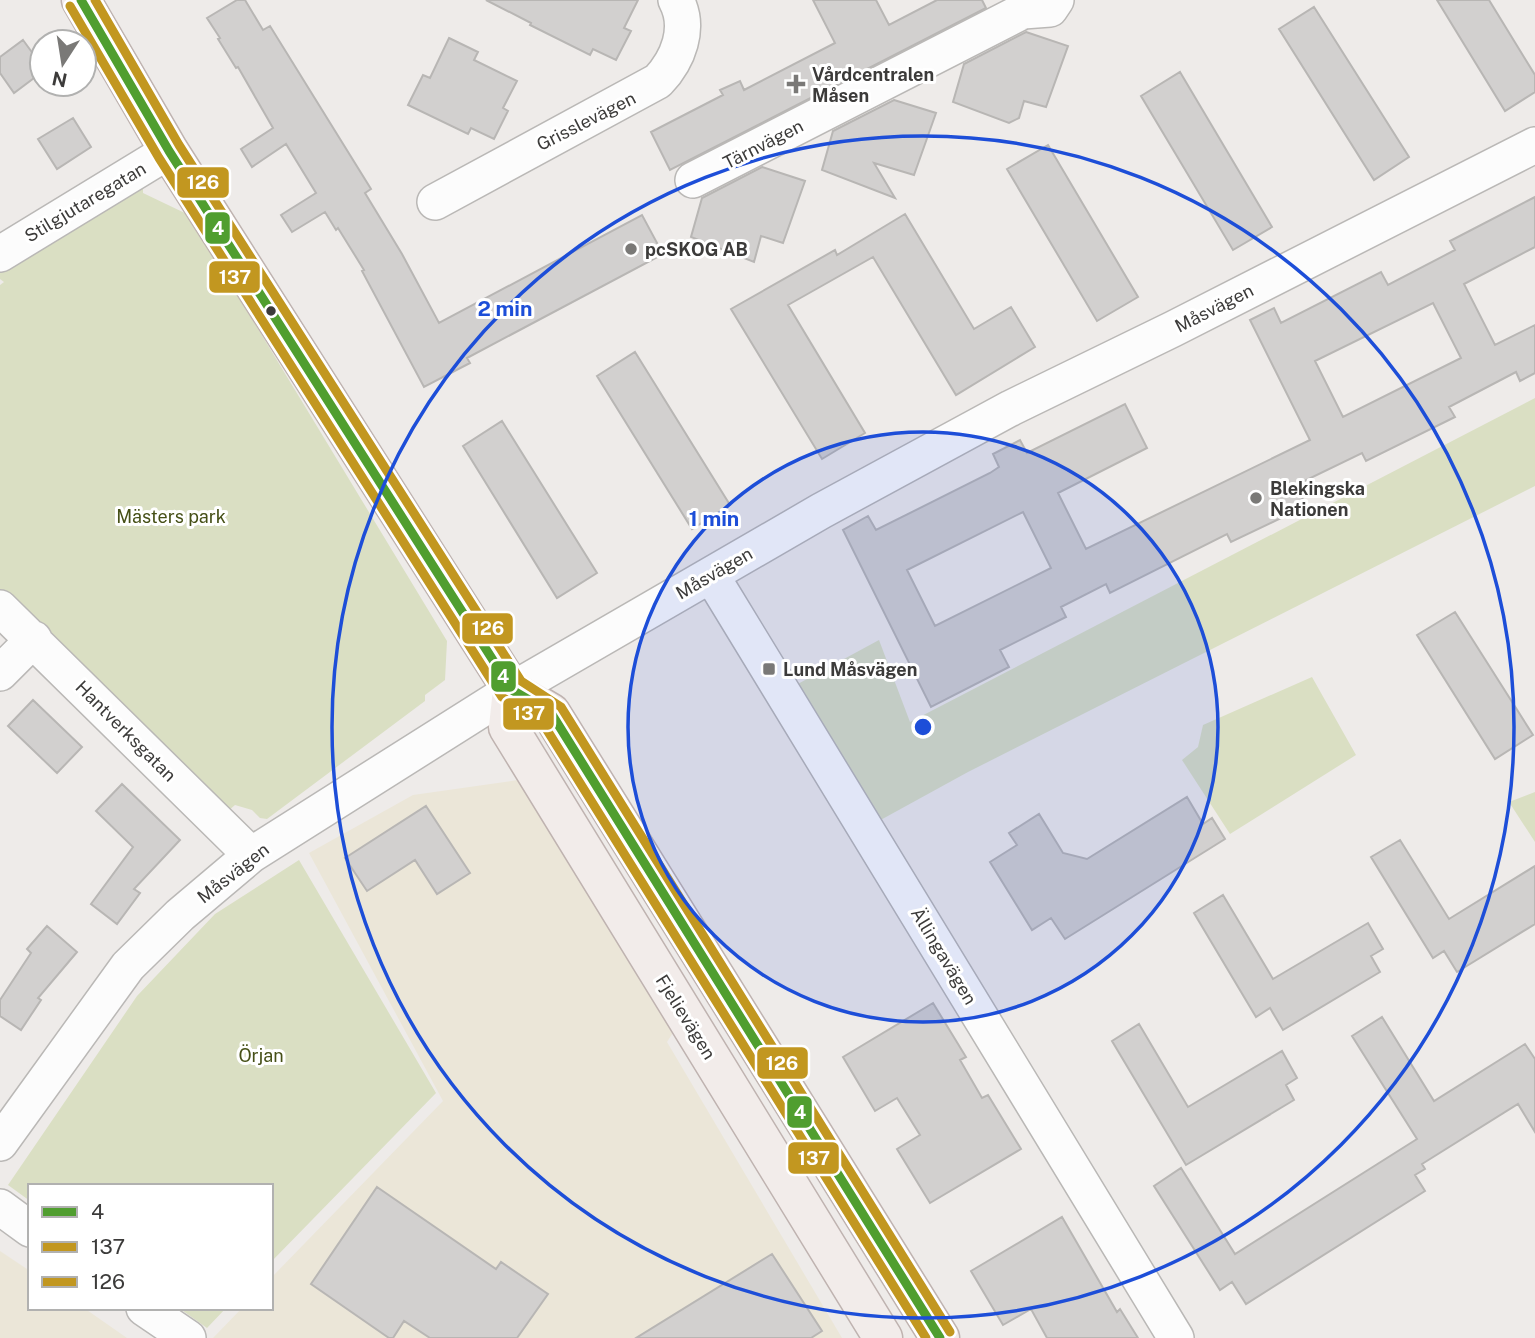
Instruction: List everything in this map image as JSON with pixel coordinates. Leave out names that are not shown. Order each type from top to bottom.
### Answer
[{"type":"main road","points":[[81,0],[169,150],[512,690],[551,713],[940,1338]]},
{"type":"main road","name":"Fjelievägen","points":[[512,690],[508,727],[883,1338]]},
{"type":"street","name":"Grisslevägen","points":[[435,202],[658,81],[668,71],[681,44],[682,19],[676,0]]},
{"type":"street","name":"Tärnvägen","points":[[693,180],[1023,11],[1050,9],[1056,0]]},
{"type":"street","name":"Måsvägen","points":[[0,1143],[128,966],[180,915],[251,855],[512,690],[821,511],[1011,408],[1535,145]]},
{"type":"street","name":"Stilgjutaregatan","points":[[0,254],[169,150]]},
{"type":"street","name":"Ällingavägen","points":[[711,575],[1176,1338]]},
{"type":"street","name":"Hantverksgatan","points":[[0,608],[251,855]]},
{"type":"street","points":[[0,673],[34,639]]},
{"type":"street","points":[[0,1208],[28,1228]]},
{"type":"street","points":[[147,1310],[188,1338]]},
{"type":"shaded area","points":[[518,780],[523,783],[674,1031],[667,1042],[842,1338],[213,1338],[240,1310],[273,1310],[273,1276],[443,1101],[309,853],[413,795]]},
{"type":"shaded area","points":[[0,1251],[28,1270],[28,1310],[87,1310],[127,1338],[0,1338]]},
{"type":"green space","name":"Mästers park","points":[[139,181],[143,193],[189,215],[447,641],[445,680],[425,695],[425,701],[267,819],[260,818],[252,810],[235,805],[228,811],[0,595],[0,285],[4,282],[0,279],[0,268]]},
{"type":"green space","points":[[1535,398],[1535,486],[968,772],[866,828],[783,692],[879,640],[910,722]]},
{"type":"green space","points":[[1312,677],[1356,755],[1230,834],[1182,760],[1198,747],[1203,725]]},
{"type":"green space","points":[[1535,792],[1535,842],[1509,802]]},
{"type":"green space","name":"Örjan","points":[[299,860],[436,1093],[273,1260],[273,1184],[28,1184],[28,1200],[8,1185],[137,996],[215,914]]},
{"type":"green space","points":[[182,1310],[224,1310],[207,1328]]},
{"type":"building","points":[[237,0],[245,0],[263,30],[270,26],[371,189],[365,193],[439,323],[642,215],[663,254],[467,358],[470,363],[424,387],[362,271],[364,270],[325,212],[292,232],[281,215],[316,193],[286,144],[252,167],[241,149],[273,128],[207,18]]},
{"type":"building","points":[[486,0],[638,0],[624,28],[631,31],[616,60],[593,49],[590,55]]},
{"type":"building","name":"Vårdcentralen Måsen","points":[[813,0],[876,0],[889,25],[937,0],[982,0],[986,8],[670,170],[651,132],[723,95],[720,90],[740,81],[744,90],[835,43]]},
{"type":"building","points":[[1437,0],[1489,0],[1535,75],[1535,92],[1505,111]]},
{"type":"building","points":[[1314,7],[1409,157],[1374,180],[1279,29]]},
{"type":"building","points":[[1026,32],[1068,46],[1046,107],[1024,101],[1019,118],[1009,123],[953,102],[964,64]]},
{"type":"building","points":[[449,38],[478,52],[474,60],[517,81],[503,108],[508,111],[494,139],[471,128],[468,134],[408,105],[423,75],[430,78]]},
{"type":"building","points":[[23,40],[28,47],[28,82],[14,93],[0,73],[0,57]]},
{"type":"building","points":[[1180,72],[1272,227],[1233,250],[1141,96]]},
{"type":"building","points":[[894,100],[936,113],[914,175],[874,163],[895,198],[822,170],[833,131]]},
{"type":"building","points":[[73,118],[91,147],[57,169],[38,139]]},
{"type":"building","points":[[1048,145],[1138,297],[1097,321],[1007,169]]},
{"type":"building","points":[[762,167],[805,181],[783,243],[761,236],[754,262],[691,237],[702,198]]},
{"type":"building","points":[[1535,197],[1535,247],[1464,284],[1495,345],[1535,325],[1535,373],[1520,381],[1516,372],[1449,407],[1455,417],[1366,461],[1362,453],[1296,485],[1306,506],[1231,542],[1227,534],[1110,593],[1106,584],[1061,607],[1066,617],[1000,650],[1009,667],[931,707],[843,530],[868,516],[876,530],[990,473],[999,467],[993,454],[1020,440],[1027,453],[1125,404],[1147,448],[1058,493],[1086,549],[1310,440],[1250,320],[1274,308],[1281,323],[1381,272],[1388,285],[1455,250],[1450,241]],"holes":[[[1433,303],[1461,358],[1343,417],[1315,361]],[[1023,512],[1051,568],[935,626],[907,570]]]},
{"type":"building","points":[[905,214],[974,329],[1011,307],[1035,347],[956,395],[873,257],[788,305],[865,433],[822,459],[731,309],[835,250],[837,255]]},
{"type":"building","points":[[635,352],[730,505],[692,529],[597,376]]},
{"type":"building","points":[[502,421],[597,573],[557,598],[463,446]]},
{"type":"building","points":[[1455,612],[1533,735],[1495,759],[1417,635]]},
{"type":"building","points":[[33,700],[82,747],[57,773],[8,726]]},
{"type":"building","points":[[122,784],[180,840],[134,889],[140,893],[117,924],[91,904],[133,847],[96,811]]},
{"type":"building","points":[[1187,797],[1203,824],[1212,818],[1225,839],[1065,939],[1051,918],[1032,930],[990,862],[1017,845],[1009,833],[1039,814],[1063,853],[1087,859]]},
{"type":"building","points":[[426,806],[470,873],[437,894],[415,860],[367,891],[345,858]]},
{"type":"building","points":[[1400,840],[1449,919],[1535,866],[1535,924],[1457,972],[1444,951],[1433,958],[1371,857]]},
{"type":"building","points":[[1223,895],[1273,979],[1368,923],[1383,949],[1371,956],[1380,972],[1283,1030],[1270,1008],[1256,1017],[1194,913]]},
{"type":"building","points":[[47,926],[77,952],[38,998],[41,1000],[21,1030],[0,1016],[0,1000],[31,953],[27,949]]},
{"type":"building","points":[[933,1003],[966,1057],[960,1060],[982,1098],[988,1095],[1021,1149],[930,1203],[897,1149],[920,1135],[897,1098],[875,1111],[843,1057]]},
{"type":"building","points":[[1382,1017],[1434,1101],[1525,1044],[1535,1059],[1535,1132],[1518,1104],[1422,1164],[1425,1169],[1415,1175],[1425,1191],[1246,1304],[1232,1282],[1220,1290],[1154,1186],[1181,1168],[1235,1254],[1417,1139],[1352,1036]]},
{"type":"building","points":[[1139,1024],[1188,1107],[1282,1051],[1297,1078],[1286,1085],[1294,1100],[1186,1165],[1112,1041]]},
{"type":"building","points":[[377,1187],[496,1269],[501,1262],[548,1294],[517,1338],[430,1338],[404,1321],[393,1338],[389,1338],[311,1284]]},
{"type":"building","points":[[1062,1217],[1117,1312],[1120,1309],[1138,1338],[1047,1338],[1031,1309],[1003,1325],[971,1271]]},
{"type":"building","points":[[772,1254],[822,1331],[811,1338],[636,1338]]},
{"type":"transit line","name":"4","points":[[81,0],[169,151],[512,690],[551,713],[940,1338]]},
{"type":"transit line","name":"126","points":[[95,0],[179,145],[521,681],[561,707],[950,1332]]},
{"type":"transit line","name":"137","points":[[70,6],[159,158],[502,697],[542,722],[926,1338]]},
{"type":"place","name":"Vårdcentralen Måsen","points":[[796,84]]},
{"type":"place","name":"pcSKOG AB","points":[[631,249]]},
{"type":"place","name":"Blekingska Nationen","points":[[1256,498]]},
{"type":"place","name":"Lund Måsvägen","points":[[769,669]]}]
